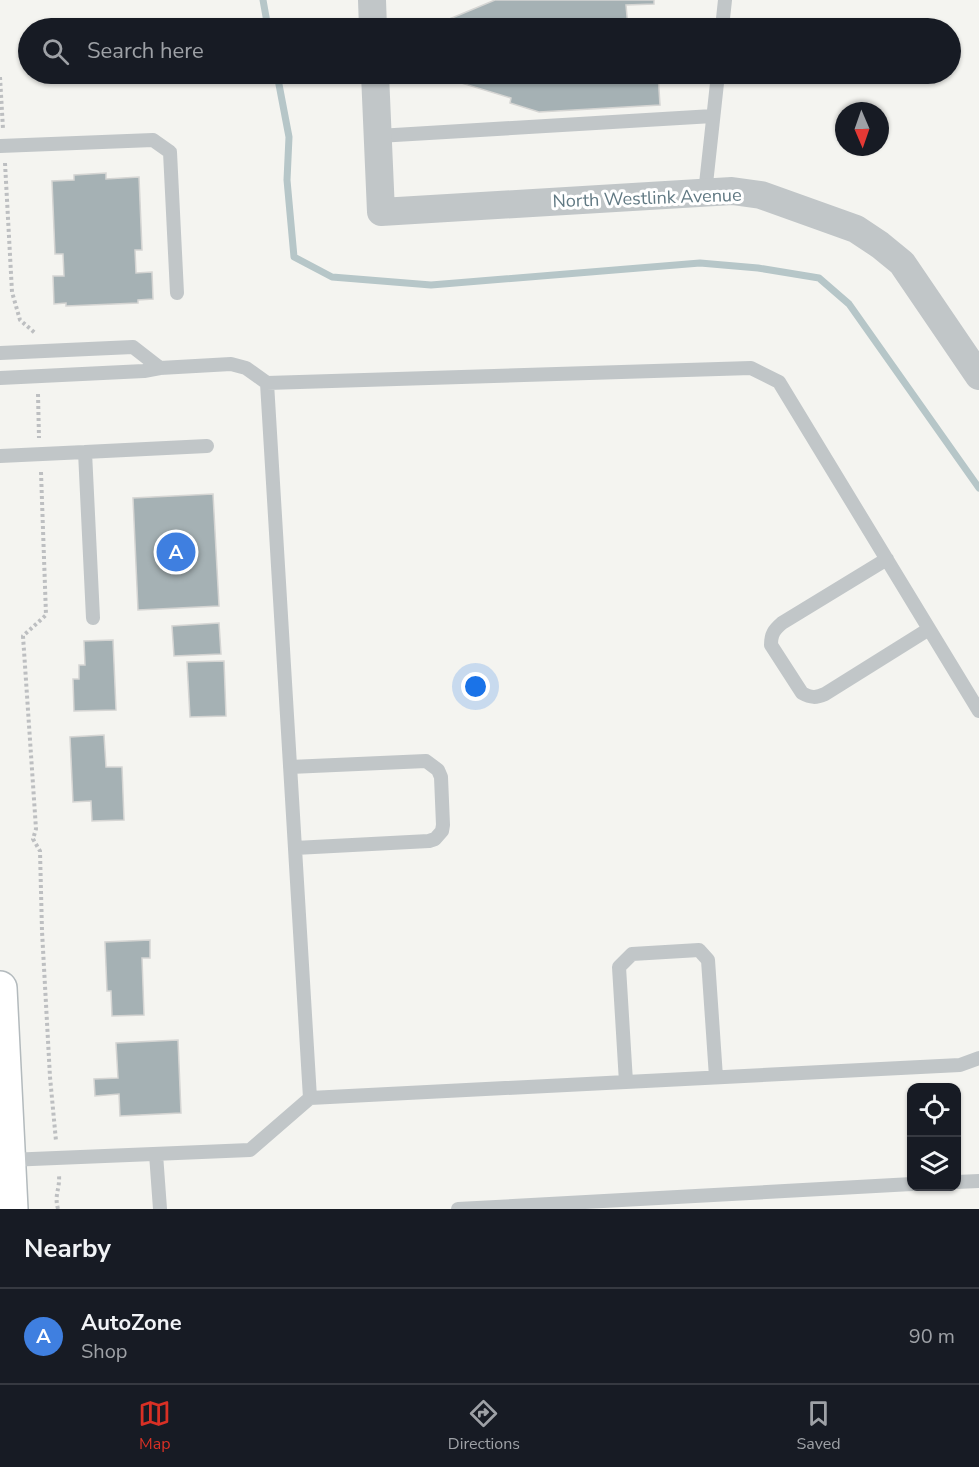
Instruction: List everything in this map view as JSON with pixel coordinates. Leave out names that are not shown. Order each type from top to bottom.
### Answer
[{"type":"main road","points":[[0,1001],[7,1185]]},
{"type":"street","points":[[372,0],[373,18]]},
{"type":"street","points":[[375,84],[378,136]]},
{"type":"street","name":"North Westlink Avenue","points":[[378,136],[381,212],[732,191],[761,195],[856,229],[902,263],[979,376]]},
{"type":"lane","points":[[723,18],[725,0]]},
{"type":"lane","points":[[705,193],[717,84]]},
{"type":"lane","points":[[378,136],[713,116]]},
{"type":"lane","points":[[2,146],[153,140],[170,152],[177,293]]},
{"type":"lane","points":[[0,353],[133,347],[160,368]]},
{"type":"lane","points":[[0,378],[231,364],[246,368],[267,383],[751,368],[779,382],[979,711]]},
{"type":"lane","points":[[267,383],[310,1098]]},
{"type":"lane","points":[[0,456],[207,446]]},
{"type":"lane","points":[[85,452],[93,618]]},
{"type":"lane","points":[[887,559],[782,623],[774,630],[771,645],[802,693],[815,698],[929,629]]},
{"type":"lane","points":[[290,767],[426,761],[434,764],[441,777],[443,825],[435,839],[414,843],[295,849]]},
{"type":"lane","points":[[626,1082],[619,967],[632,954],[677,951],[699,950],[708,960],[716,1077]]},
{"type":"lane","points":[[7,1185],[57,1158],[250,1150],[310,1098],[960,1065],[979,1058]]},
{"type":"lane","points":[[156,1154],[160,1209]]},
{"type":"lane","points":[[961,1182],[979,1181]]},
{"type":"lane","points":[[458,1209],[907,1184]]},
{"type":"path","points":[[0,77],[2,146],[12,292],[20,320],[35,333],[36,351]]},
{"type":"path","points":[[37,376],[46,615],[23,636],[36,829],[33,839],[40,851],[42,942],[50,1077],[60,1185],[55,1198],[58,1209]]},
{"type":"building","points":[[495,0],[654,0],[654,4],[626,5],[627,18],[452,18]]},
{"type":"building","points":[[465,84],[659,84],[660,105],[539,112],[510,103],[511,98]]},
{"type":"building","points":[[106,173],[106,179],[139,177],[142,250],[135,250],[136,273],[152,272],[153,299],[138,300],[138,303],[66,306],[66,303],[54,304],[53,276],[64,276],[63,254],[55,254],[52,181],[74,180],[74,175]]},
{"type":"building","points":[[213,494],[219,606],[138,610],[133,498]]},
{"type":"building","points":[[219,623],[221,654],[174,656],[172,626]]},
{"type":"building","points":[[113,640],[116,710],[74,711],[73,679],[79,679],[79,665],[85,665],[84,641]]},
{"type":"building","points":[[224,661],[226,716],[190,717],[187,662]]},
{"type":"building","points":[[104,735],[106,767],[122,767],[124,820],[92,821],[91,801],[73,802],[70,737]]},
{"type":"building","points":[[150,940],[150,958],[142,958],[144,1015],[112,1016],[111,991],[107,991],[105,942]]},
{"type":"building","points":[[178,1040],[181,1113],[120,1116],[119,1094],[95,1096],[94,1079],[118,1078],[116,1043]]},
{"type":"waterway","points":[[263,0],[266,18]]},
{"type":"waterway","points":[[279,84],[289,137],[287,180],[294,257],[332,277],[431,285],[700,263],[758,268],[819,278],[849,304],[979,488]]},
{"type":"place","name":"AutoZone","points":[[176,552]]}]
